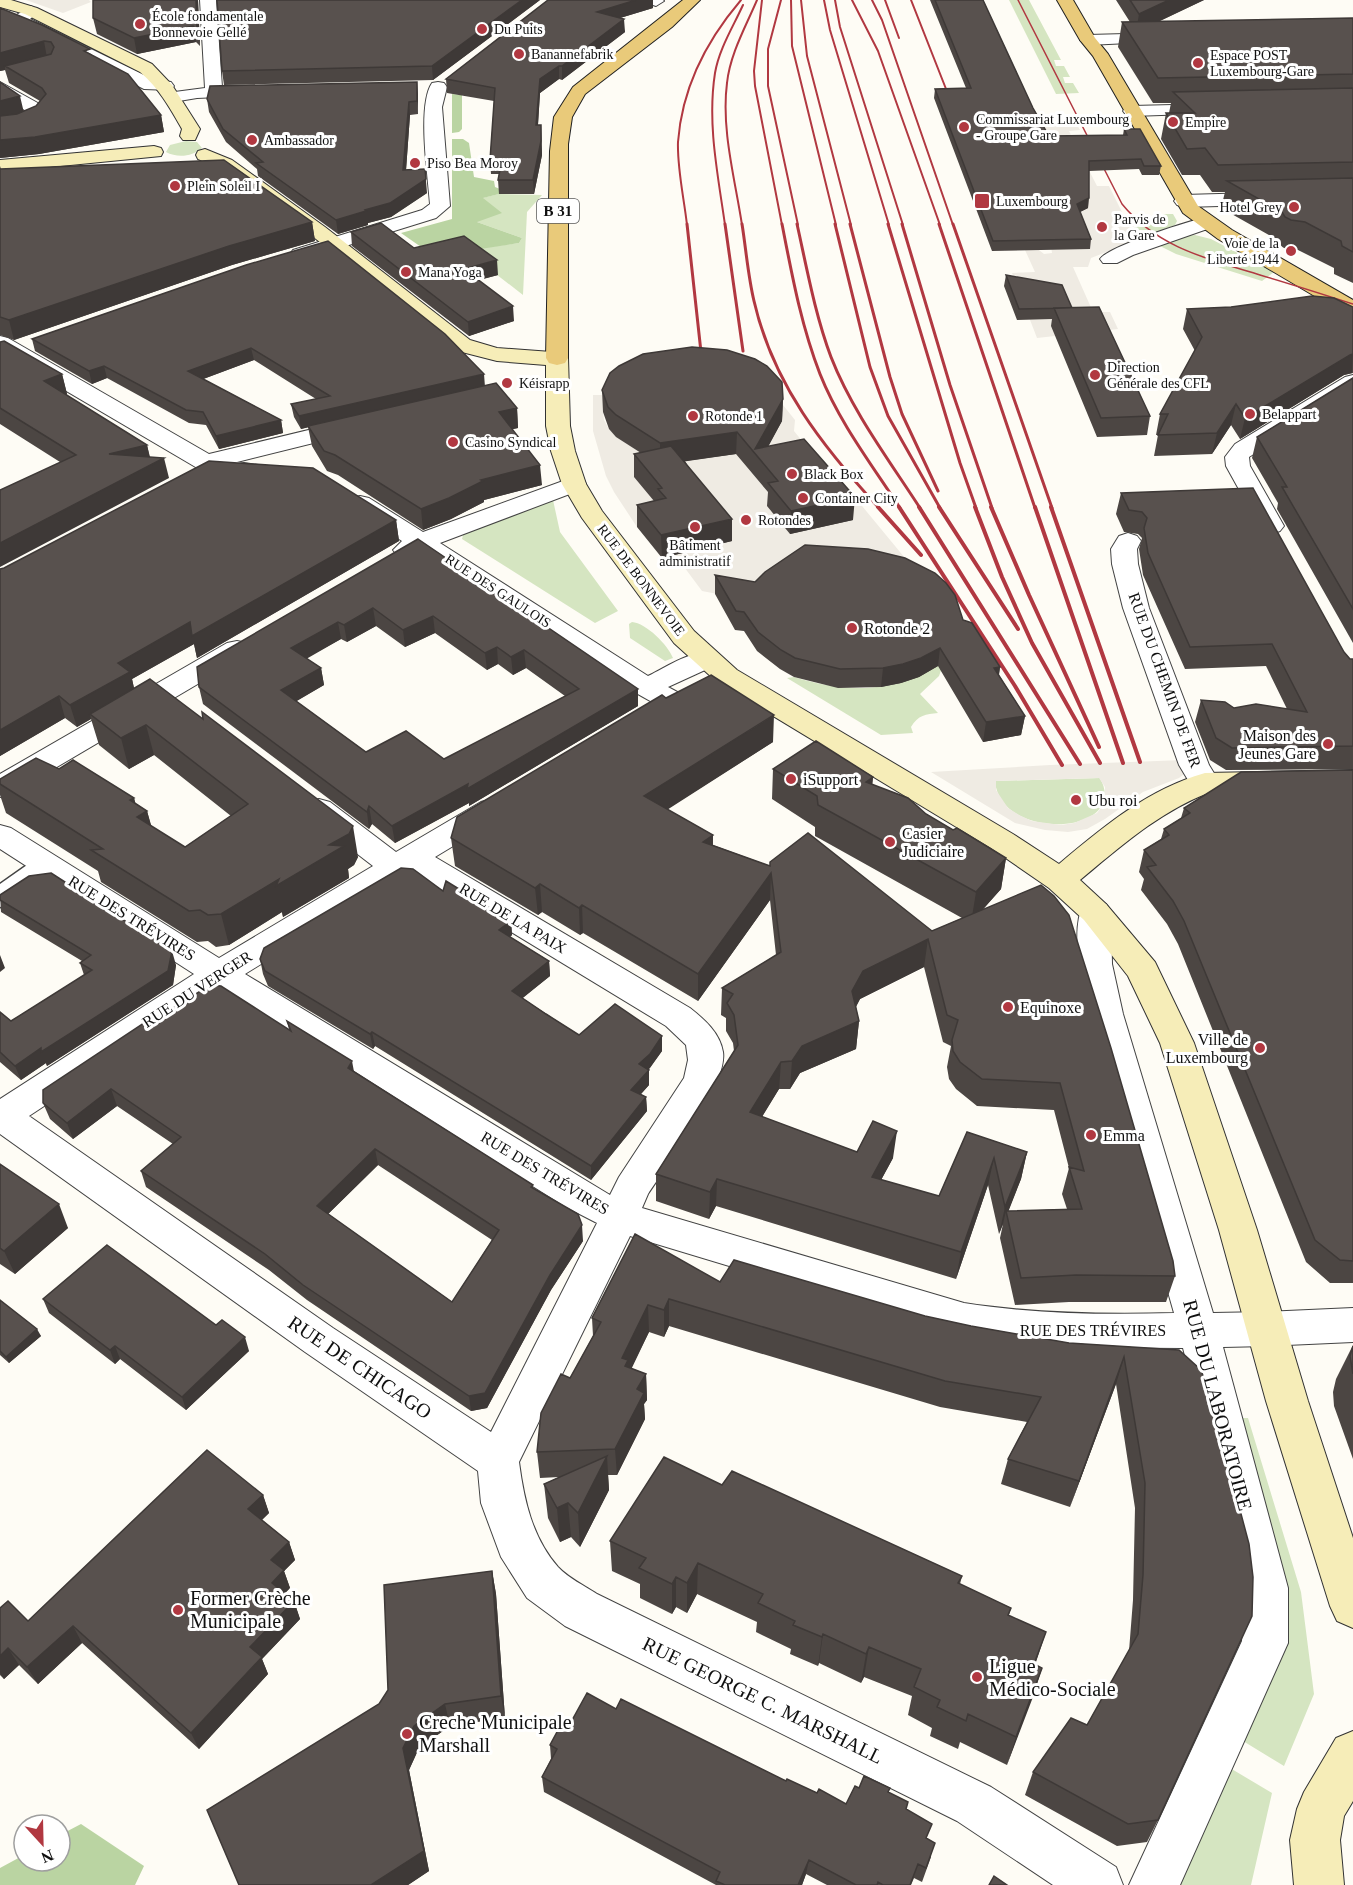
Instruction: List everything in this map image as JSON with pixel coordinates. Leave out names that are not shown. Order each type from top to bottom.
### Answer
[{"type":"main road","name":"B 31","points":[[558,358],[556,312],[558,170],[563,116],[569,104],[591,79],[655,33],[692,0]]},
{"type":"main road","points":[[1065,0],[1088,40],[1100,54],[1190,209],[1206,224],[1290,270],[1353,309]]},
{"type":"main road","points":[[3,2],[31,11]]},
{"type":"main road","points":[[169,91],[191,129],[189,136]]},
{"type":"main road","points":[[0,166],[161,155],[154,148],[166,140],[189,136],[211,140],[215,145],[213,150],[198,157],[225,164],[334,243],[462,345],[480,353],[501,357],[558,358]]},
{"type":"main road","points":[[1290,270],[1353,294]]},
{"type":"main road","name":"RUE DE BONNEVOIE","points":[[558,358],[558,426],[563,451],[574,484],[591,513],[684,637],[717,667],[1002,841],[1060,880]]},
{"type":"main road","points":[[1353,780],[1205,783],[1146,811],[1060,880],[1095,912],[1143,971],[1177,1043],[1238,1230],[1293,1422],[1353,1606]]},
{"type":"main road","points":[[1319,1885],[1315,1840],[1321,1809],[1353,1755]]},
{"type":"street","points":[[208,0],[214,92]]},
{"type":"street","points":[[31,11],[18,19],[150,85],[169,91],[273,91]]},
{"type":"street","points":[[1088,40],[1177,38]]},
{"type":"street","points":[[284,259],[429,214],[440,206],[432,88],[456,74]]},
{"type":"street","points":[[0,127],[27,122],[37,117],[39,111],[3,80]]},
{"type":"street","points":[[1137,119],[1234,109]]},
{"type":"street","points":[[1184,201],[1353,196]]},
{"type":"street","points":[[1110,260],[1126,251],[1206,224]]},
{"type":"street","points":[[10,346],[204,470],[269,472]]},
{"type":"street","points":[[1267,529],[1238,466],[1237,457],[1243,449],[1353,381]]},
{"type":"street","points":[[204,470],[221,458],[370,422]]},
{"type":"street","points":[[387,561],[420,542],[574,484]]},
{"type":"street","name":"RUE DES GAULOIS","points":[[337,488],[659,693]]},
{"type":"street","name":"RUE DU CHEMIN DE FER","points":[[1128,541],[1124,549],[1125,564],[1136,608],[1194,765],[1205,783]]},
{"type":"street","points":[[0,786],[256,638]]},
{"type":"street","points":[[642,720],[659,693],[683,698],[717,667]]},
{"type":"street","points":[[164,691],[191,712]]},
{"type":"street","name":"RUE DE LA PAIX","points":[[293,789],[403,862],[678,1017],[695,1029],[705,1044],[708,1062],[701,1081],[632,1188],[619,1217]]},
{"type":"street","name":"RUE DU VERGER","points":[[1,1115],[219,974],[512,797]]},
{"type":"street","name":"RUE DES TRÉVIRES","points":[[0,835],[219,974],[579,1196],[619,1217],[975,1323],[1008,1329],[1046,1332],[1267,1329],[1353,1325]]},
{"type":"street","points":[[0,897],[47,865]]},
{"type":"street","name":"RUE DU LABORATOIRE","points":[[1095,912],[1095,964],[1106,1014],[1198,1329],[1266,1588],[1265,1643],[1154,1885]]},
{"type":"street","name":"RUE DE CHICAGO","points":[[1,1115],[310,1334],[498,1461]]},
{"type":"street","points":[[498,1461],[619,1217]]},
{"type":"street","name":"RUE GEORGE C. MARSHALL","points":[[498,1461],[503,1503],[517,1542],[543,1583],[581,1610],[974,1804],[1098,1885]]},
{"type":"green space","points":[[1009,0],[1029,0],[1061,60],[1054,60],[1056,66],[1064,66],[1070,77],[1063,77],[1065,83],[1073,83],[1079,93],[1056,94]]},
{"type":"green space","points":[[452,94],[462,95],[462,129],[452,133]]},
{"type":"green space","points":[[452,139],[463,139],[469,143],[474,177],[494,181],[495,187],[500,189],[499,194],[483,198],[502,213],[477,222],[522,238],[519,243],[434,256],[401,233],[452,219]]},
{"type":"green space","points":[[186,141],[197,142],[202,148],[184,156],[166,152],[170,145]]},
{"type":"green space","points":[[499,194],[542,195],[527,212],[523,295],[465,250],[519,243],[522,238],[477,222],[482,198]]},
{"type":"green space","points":[[1163,214],[1173,214],[1177,221],[1175,225],[1145,237],[1131,228],[1161,220]]},
{"type":"green space","points":[[1195,235],[1211,239],[1274,272],[1262,281],[1176,254],[1158,245],[1183,236]]},
{"type":"green space","points":[[553,500],[560,532],[618,611],[595,623],[462,539],[467,532]]},
{"type":"green space","points":[[632,622],[644,626],[656,636],[673,658],[665,661],[630,638],[629,624]]},
{"type":"green space","points":[[945,659],[939,676],[920,694],[938,713],[916,720],[911,727],[913,733],[881,735],[787,678],[794,677],[833,686],[873,688],[910,679],[928,671]]},
{"type":"green space","points":[[1100,778],[1105,797],[1097,811],[1082,820],[1061,824],[1039,822],[1018,815],[1002,801],[995,781]]},
{"type":"green space","points":[[1234,1418],[1248,1418],[1301,1592],[1314,1694],[1284,1766],[1243,1741],[1280,1661]]},
{"type":"green space","points":[[1230,1768],[1272,1793],[1251,1885],[1177,1885]]},
{"type":"green space","points":[[81,1824],[144,1866],[135,1885],[0,1885],[0,1868],[12,1862],[12,1873],[72,1873],[72,1829]]},
{"type":"shaded area","points":[[26,0],[89,0],[91,2],[63,13]]},
{"type":"shaded area","name":"Parvis de la Gare","points":[[1032,116],[1059,116],[1062,120],[1074,120],[1080,130],[1069,131],[1097,186],[1109,186],[1123,214],[1136,225],[1131,228],[1145,237],[1091,258],[1088,267],[1073,267],[1093,312],[1110,312],[1118,329],[1037,338],[1012,273],[1035,272],[1025,250],[1039,250],[1044,254],[1052,253]]},
{"type":"shaded area","points":[[593,395],[611,395],[603,412],[604,420],[609,429],[627,444],[641,450],[710,458],[743,451],[778,429],[783,412],[775,395],[795,420],[794,431],[824,468],[834,472],[933,592],[754,601],[702,591],[652,524],[637,527],[606,476],[593,431]],"holes":[[[659,512],[731,541],[690,552]]]},
{"type":"shaded area","points":[[1184,760],[1184,774],[1143,792],[1087,829],[1068,832],[1045,830],[1015,823],[931,772]],"holes":[[[1099,778],[1105,787],[1103,805],[1097,813],[1074,823],[1061,825],[1032,821],[1008,808],[996,790],[996,781]]]},
{"type":"building","name":"École fondamentale Bonnevoie Gellé","points":[[93,0],[196,0],[197,30],[193,26],[134,38],[93,18]]},
{"type":"building","points":[[217,0],[522,0],[432,66],[222,71]]},
{"type":"building","points":[[548,0],[636,0],[597,12],[624,19],[562,66],[540,79],[536,125],[541,125],[541,141],[533,180],[498,180],[502,160],[490,160],[495,88],[446,79]]},
{"type":"building","points":[[935,0],[983,0],[1033,108],[1049,136],[1127,135],[1124,129],[1140,129],[1161,166],[1144,166],[1141,159],[1089,161],[1089,198],[1077,204],[1091,239],[993,241],[935,89],[971,88]]},
{"type":"building","points":[[1130,0],[1169,0],[1139,14]]},
{"type":"building","points":[[0,8],[42,25],[90,49],[84,51],[128,74],[161,115],[35,137],[0,140],[0,116],[17,114],[36,106],[46,94],[42,88],[5,66],[51,54],[54,47],[51,42],[44,41],[0,53]]},
{"type":"building","points":[[1353,18],[1353,74],[1158,78],[1122,22]]},
{"type":"building","points":[[0,82],[20,96],[0,101]]},
{"type":"building","points":[[417,82],[417,101],[409,102],[403,170],[425,169],[426,179],[390,203],[336,220],[256,163],[263,162],[223,129],[207,99],[210,86]]},
{"type":"building","points":[[1353,88],[1353,162],[1218,165],[1205,148],[1187,149],[1166,113],[1195,113],[1173,92]]},
{"type":"building","points":[[224,160],[312,222],[229,246],[9,320],[0,317],[0,169]]},
{"type":"building","points":[[1353,178],[1353,252],[1342,246],[1341,241],[1305,222],[1285,217],[1282,212],[1227,181]]},
{"type":"building","points":[[381,223],[414,248],[464,236],[497,260],[464,269],[513,306],[468,322],[351,232]]},
{"type":"building","points":[[328,241],[445,334],[484,374],[299,416],[291,404],[330,396],[251,348],[188,371],[281,420],[216,436],[203,412],[186,410],[104,366],[89,371],[32,339],[246,265]]},
{"type":"building","points":[[1006,275],[1062,285],[1072,308],[1019,309]]},
{"type":"building","points":[[1312,296],[1334,298],[1353,307],[1353,354],[1245,418],[1236,404],[1217,433],[1158,435],[1168,414],[1160,414],[1202,337],[1187,309],[1231,307]]},
{"type":"building","name":"Direction Générale des CFL","points":[[1099,307],[1150,416],[1101,418],[1054,308]]},
{"type":"building","points":[[4,341],[62,374],[44,381],[147,445],[109,454],[164,458],[0,543],[0,490],[76,455],[0,408],[0,342]]},
{"type":"building","points":[[692,347],[727,350],[755,359],[767,366],[782,382],[783,399],[755,449],[804,439],[855,497],[791,511],[768,483],[778,481],[737,432],[660,443],[616,415],[608,407],[602,390],[610,373],[619,366],[643,354]]},
{"type":"building","points":[[1353,378],[1353,609],[1282,487],[1287,487],[1257,437]]},
{"type":"building","points":[[496,383],[517,408],[499,412],[540,465],[481,480],[483,481],[449,498],[421,509],[335,455],[324,451],[308,426]]},
{"type":"building","points":[[671,446],[732,519],[661,535],[637,505],[666,498],[658,489],[662,488],[634,454]]},
{"type":"building","points":[[209,461],[313,468],[396,520],[192,636],[190,622],[118,663],[130,672],[70,705],[59,696],[0,730],[0,569]]},
{"type":"building","points":[[1253,488],[1344,652],[1350,659],[1353,659],[1353,746],[1232,748],[1216,738],[1201,700],[1225,702],[1234,708],[1256,704],[1307,712],[1272,644],[1190,647],[1148,553],[1144,528],[1147,518],[1142,512],[1129,510],[1121,493]]},
{"type":"building","points":[[418,539],[638,689],[467,789],[468,784],[392,826],[369,806],[367,812],[199,687],[197,667]],"holes":[[[373,608],[403,630],[433,616],[485,653],[497,647],[511,657],[524,650],[579,689],[444,759],[406,731],[366,752],[281,690],[321,668],[291,648],[338,622],[344,625]]]},
{"type":"building","name":"Rotonde 2","points":[[805,545],[868,549],[905,558],[935,573],[955,595],[963,620],[972,623],[1000,667],[994,668],[1025,716],[986,722],[940,648],[903,664],[883,668],[840,669],[795,658],[781,650],[758,632],[744,612],[736,611],[715,575],[755,582],[765,572]]},
{"type":"building","points":[[711,675],[774,715],[644,796],[713,835],[703,842],[770,866],[770,862],[808,833],[932,931],[1041,885],[1054,896],[1069,915],[1111,1048],[1173,1261],[1175,1276],[1076,1275],[1021,1278],[1006,1211],[1082,1209],[1069,1167],[1084,1171],[1060,1083],[982,1079],[960,1062],[953,1051],[952,1040],[958,1020],[947,1015],[928,939],[863,971],[852,991],[859,1021],[802,1046],[792,1061],[781,1062],[750,1112],[857,1152],[873,1121],[897,1131],[872,1177],[939,1196],[967,1132],[1027,1152],[1005,1207],[994,1158],[961,1252],[717,1179],[710,1192],[656,1174],[738,1045],[734,1015],[727,1003],[733,994],[722,988],[781,952],[771,873],[698,974],[582,905],[579,908],[540,884],[535,888],[451,838],[457,817],[662,695],[666,698]]},
{"type":"building","points":[[150,679],[203,719],[202,712],[353,826],[349,834],[329,845],[344,846],[276,886],[279,879],[221,914],[208,915],[200,910],[189,911],[91,850],[103,849],[0,784],[0,779],[36,758],[59,769],[73,760],[134,798],[130,800],[147,811],[137,817],[185,847],[248,804],[146,725],[121,738],[90,714]]},
{"type":"building","points":[[816,741],[873,777],[866,782],[908,798],[926,814],[953,830],[957,828],[1006,858],[976,892],[818,805],[817,796],[773,769]]},
{"type":"building","points":[[1353,770],[1353,1261],[1340,1260],[1315,1240],[1184,921],[1173,901],[1147,867],[1156,865],[1144,850],[1169,835],[1164,829],[1190,813],[1184,808],[1241,772]]},
{"type":"building","points":[[401,868],[413,869],[443,891],[446,881],[511,921],[499,930],[549,961],[512,991],[546,1014],[579,1035],[615,1004],[662,1036],[650,1054],[639,1064],[649,1070],[631,1090],[646,1097],[591,1166],[372,1032],[370,1034],[265,971],[260,959],[264,948]]},
{"type":"building","points":[[51,873],[172,951],[168,971],[41,1052],[41,1048],[15,1066],[0,1052],[0,1012],[11,1021],[92,970],[80,963],[91,955],[0,900],[0,895],[29,876]]},
{"type":"building","points":[[210,985],[221,986],[291,1031],[287,1021],[352,1061],[348,1068],[533,1185],[531,1187],[578,1214],[582,1225],[550,1275],[485,1393],[469,1396],[303,1285],[265,1254],[141,1171],[181,1137],[111,1089],[67,1123],[43,1103],[43,1090],[159,1013],[159,1017]],"holes":[[[375,1149],[499,1230],[452,1302],[317,1206]]]},
{"type":"building","points":[[0,1164],[59,1204],[4,1251],[0,1248]]},
{"type":"building","points":[[635,1234],[720,1282],[734,1260],[925,1316],[971,1326],[1069,1343],[1179,1350],[1201,1370],[1249,1544],[1253,1577],[1252,1616],[1158,1820],[1128,1824],[1033,1772],[1071,1718],[1087,1725],[1138,1634],[1143,1575],[1145,1483],[1124,1357],[1079,1481],[1008,1459],[1041,1397],[945,1381],[669,1299],[664,1310],[648,1305],[622,1358],[628,1360],[625,1366],[646,1374],[637,1389],[644,1393],[615,1449],[537,1452],[541,1413],[561,1374],[570,1378],[601,1322],[592,1318]]},
{"type":"building","points":[[107,1245],[216,1325],[222,1320],[245,1337],[182,1397],[115,1346],[110,1350],[43,1299]]},
{"type":"building","points":[[0,1300],[37,1329],[6,1357],[0,1351]]},
{"type":"building","points":[[1353,1346],[1353,1374],[1350,1356]]},
{"type":"building","name":"Former Crèche Municipale","points":[[207,1450],[263,1495],[248,1509],[289,1542],[271,1560],[284,1570],[272,1583],[294,1601],[250,1647],[262,1657],[191,1733],[73,1626],[27,1667],[8,1648],[0,1656],[0,1608],[8,1601],[28,1621]]},
{"type":"building","points":[[607,1456],[578,1513],[568,1503],[557,1508],[544,1484]]},
{"type":"building","points":[[664,1457],[722,1485],[732,1471],[962,1576],[958,1583],[1011,1608],[1008,1615],[1046,1632],[1034,1664],[1042,1668],[1016,1737],[968,1714],[966,1721],[937,1707],[940,1700],[914,1687],[921,1669],[869,1647],[866,1654],[823,1634],[822,1637],[793,1625],[795,1621],[758,1603],[763,1594],[698,1563],[687,1583],[676,1577],[672,1584],[639,1568],[646,1558],[610,1541]]},
{"type":"building","name":"Creche Municipale Marshall","points":[[492,1571],[501,1696],[445,1704],[414,1726],[403,1748],[424,1851],[371,1885],[239,1885],[207,1810],[379,1704],[388,1690],[384,1585]]},
{"type":"building","points":[[587,1693],[616,1709],[621,1699],[786,1781],[787,1779],[817,1793],[819,1789],[846,1804],[855,1786],[859,1788],[864,1776],[890,1788],[888,1792],[908,1802],[906,1809],[932,1824],[926,1838],[935,1843],[926,1868],[918,1864],[910,1885],[883,1885],[878,1882],[877,1885],[856,1885],[809,1860],[798,1885],[725,1885],[716,1881],[720,1872],[542,1777],[557,1749],[550,1745],[564,1719],[571,1722]]},
{"type":"building","points":[[994,1876],[1007,1885],[989,1885]]},
{"type":"tram line","points":[[1018,0],[1122,204],[1136,219],[1168,242],[1185,250],[1353,304]]},
{"type":"railway","points":[[687,225],[678,152],[680,122],[690,84],[698,66],[717,32],[741,0]]},
{"type":"railway","points":[[742,225],[727,136],[727,83],[731,61],[757,0]]},
{"type":"railway","points":[[762,0],[754,71],[755,86],[782,225]]},
{"type":"railway","points":[[781,0],[768,49],[768,86],[798,225]]},
{"type":"railway","points":[[791,0],[792,46],[836,225]]},
{"type":"railway","points":[[801,0],[807,56],[851,225]]},
{"type":"railway","points":[[824,0],[830,30],[889,225]]},
{"type":"railway","points":[[835,0],[840,27],[903,225]]},
{"type":"railway","points":[[852,0],[878,51],[940,225]]},
{"type":"railway","points":[[872,0],[882,20],[953,225]]},
{"type":"railway","points":[[885,0],[899,38]]},
{"type":"railway","points":[[911,0],[948,94]]},
{"type":"railway","points":[[725,225],[714,149],[713,92],[720,55],[743,5]]},
{"type":"railway","points":[[687,224],[701,352]]},
{"type":"railway","points":[[725,224],[743,351]]},
{"type":"railway","points":[[742,224],[754,301],[774,360],[787,387],[820,438],[879,508]]},
{"type":"railway","points":[[782,224],[802,318],[820,374],[846,426],[900,508]]},
{"type":"railway","points":[[797,224],[820,324],[831,357],[849,397],[920,508]]},
{"type":"railway","points":[[835,224],[870,367],[888,416],[940,508]]},
{"type":"railway","points":[[850,224],[890,377],[902,414],[938,491]]},
{"type":"railway","points":[[888,224],[960,463],[976,508]]},
{"type":"railway","points":[[902,224],[950,385],[992,508]]},
{"type":"railway","points":[[939,224],[1035,508]]},
{"type":"railway","points":[[953,224],[1052,508]]},
{"type":"railway","points":[[878,507],[921,555]]},
{"type":"railway","points":[[899,507],[1015,686],[1062,765]]},
{"type":"railway","points":[[919,507],[1080,764]]},
{"type":"railway","points":[[939,507],[1018,629]]},
{"type":"railway","points":[[975,507],[1002,577],[1032,643],[1100,763]]},
{"type":"railway","points":[[991,507],[1099,747]]},
{"type":"railway","points":[[1035,507],[1123,763]]},
{"type":"railway","points":[[1051,507],[1140,762]]},
{"type":"place","name":"École fondamentale Bonnevoie Gellé","points":[[140,24]]},
{"type":"place","name":"Du Puits","points":[[482,29]]},
{"type":"place","name":"Banannefabrik","points":[[519,54]]},
{"type":"place","name":"Espace POST Luxembourg-Gare","points":[[1198,63]]},
{"type":"place","name":"Empire","points":[[1173,122]]},
{"type":"place","name":"Commissariat Luxembourg - Groupe Gare","points":[[964,127]]},
{"type":"place","name":"Ambassador","points":[[252,140]]},
{"type":"place","name":"Piso Bea Moroy","points":[[415,163]]},
{"type":"place","name":"Plein Soleil I","points":[[175,186]]},
{"type":"place","name":"Luxembourg","points":[[982,201]]},
{"type":"place","name":"Hotel Grey","points":[[1294,207]]},
{"type":"place","name":"Parvis de la Gare","points":[[1102,227]]},
{"type":"place","name":"Voie de la Liberté 1944","points":[[1291,251]]},
{"type":"place","name":"Mana Yoga","points":[[406,272]]},
{"type":"place","name":"Direction Générale des CFL","points":[[1095,375]]},
{"type":"place","name":"Kéisrapp","points":[[507,383]]},
{"type":"place","name":"Belappart","points":[[1250,414]]},
{"type":"place","name":"Rotonde 1","points":[[693,416]]},
{"type":"place","name":"Casino Syndical","points":[[453,442]]},
{"type":"place","name":"Black Box","points":[[792,474]]},
{"type":"place","name":"Container City","points":[[803,498]]},
{"type":"place","name":"Rotondes","points":[[746,520]]},
{"type":"place","name":"Bâtiment administratif","points":[[695,527]]},
{"type":"place","name":"Rotonde 2","points":[[852,628]]},
{"type":"place","name":"Maison des Jeunes Gare","points":[[1328,744]]},
{"type":"place","name":"iSupport","points":[[791,779]]},
{"type":"place","name":"Ubu roi","points":[[1076,800]]},
{"type":"place","name":"Casier Judiciaire","points":[[890,842]]},
{"type":"place","name":"Equinoxe","points":[[1008,1007]]},
{"type":"place","name":"Ville de Luxembourg","points":[[1260,1048]]},
{"type":"place","name":"Emma","points":[[1091,1135]]},
{"type":"place","name":"Former Crèche Municipale","points":[[178,1610]]},
{"type":"place","name":"Ligue Médico-Sociale","points":[[977,1677]]},
{"type":"place","name":"Creche Municipale Marshall","points":[[407,1734]]}]
